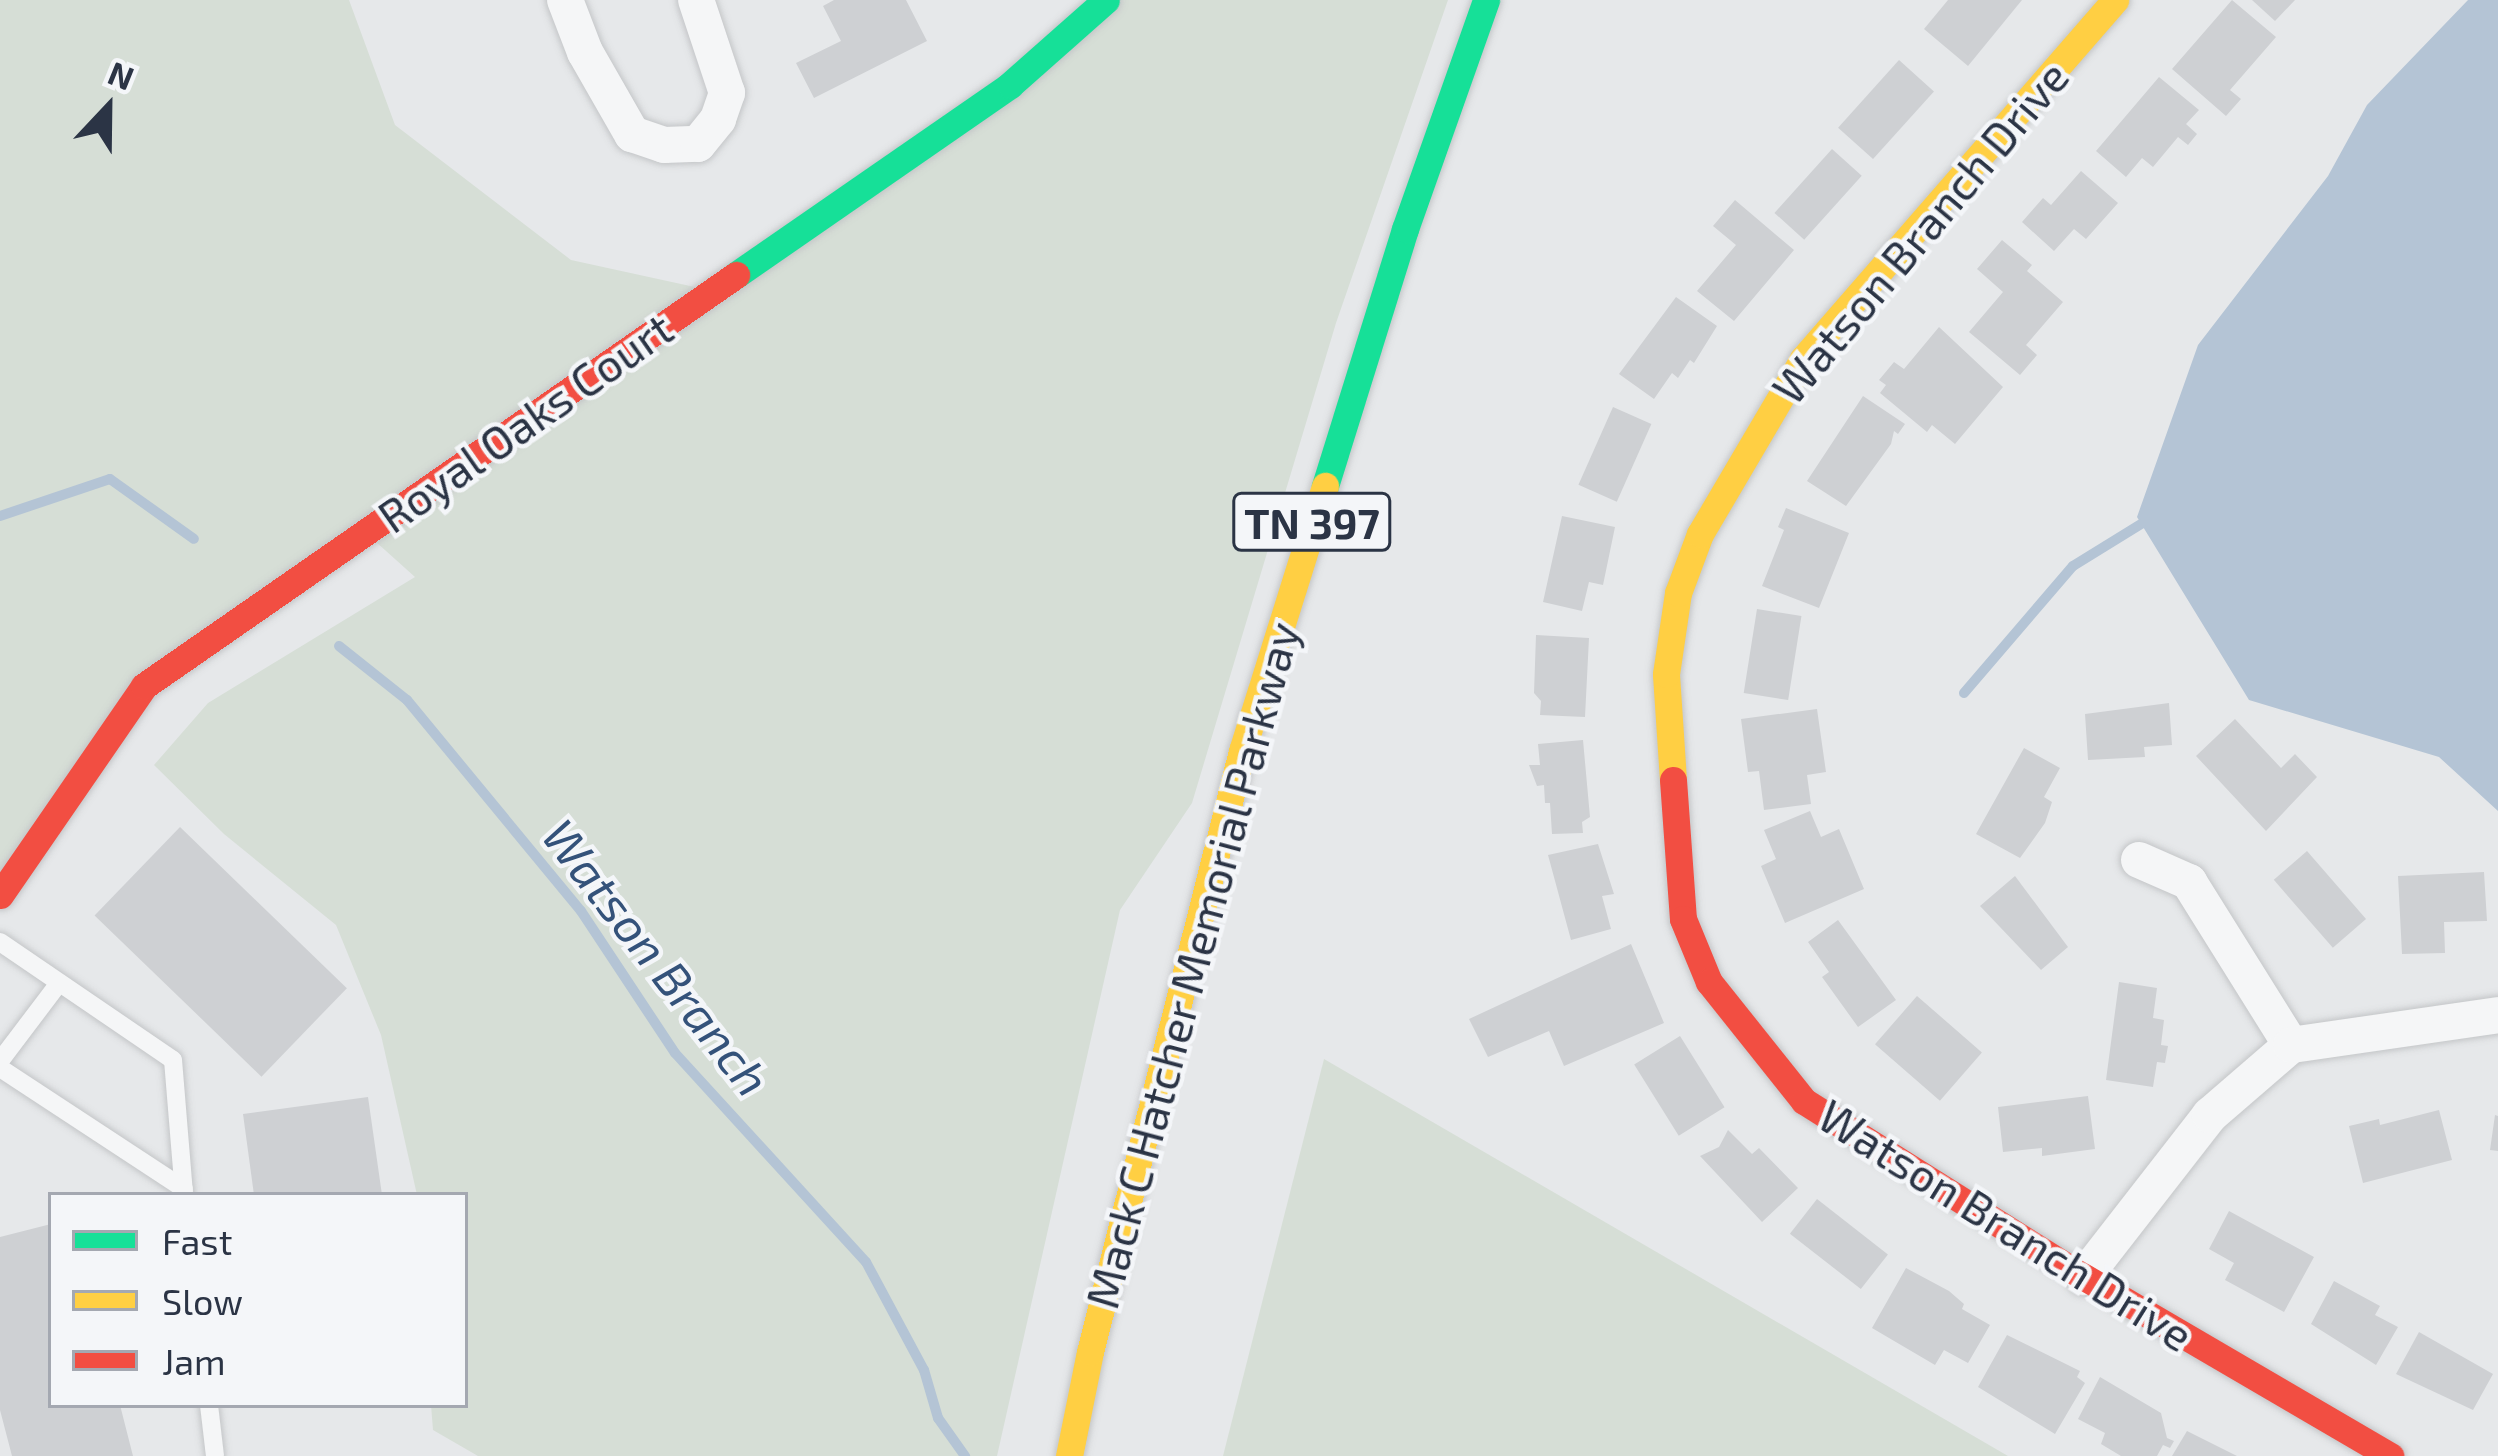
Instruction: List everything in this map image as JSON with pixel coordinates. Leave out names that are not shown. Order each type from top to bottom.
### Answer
[{"type":"street","points":[[565,0],[585,52],[632,134],[664,145],[698,144],[718,119],[727,93],[696,0]]},
{"type":"street","name":"Royal Oaks Court","points":[[0,896],[144,686],[1010,86],[1106,0]]},
{"type":"street","name":"Mack C Hatcher Memorial Parkway","points":[[1069,1456],[1090,1352],[1242,752],[1397,251],[1486,0]]},
{"type":"street","name":"Watson Branch Drive","points":[[2115,0],[1803,359],[1700,534],[1678,593],[1666,674],[1683,919],[1709,982],[1804,1101],[2084,1277],[2390,1456]]},
{"type":"street","points":[[2139,860],[2189,882],[2291,1045]]},
{"type":"street","points":[[2084,1277],[2210,1115],[2291,1045],[2498,1016]]},
{"type":"lane","points":[[0,942],[173,1060],[184,1192]]},
{"type":"lane","points":[[59,982],[0,1064],[184,1192]]},
{"type":"lane","points":[[209,1408],[215,1456]]},
{"type":"shaded area","points":[[0,0],[349,0],[395,125],[571,260],[713,291],[1106,0],[1448,0],[1336,323],[1192,803],[1120,910],[997,1456],[478,1456],[433,1430],[431,1408],[468,1408],[468,1192],[416,1192],[381,1035],[336,925],[224,834],[154,765],[208,703],[415,577],[366,533],[144,686],[0,896]]},
{"type":"shaded area","points":[[1324,1059],[2008,1456],[1223,1456]]},
{"type":"water","points":[[2468,0],[2498,0],[2498,811],[2439,757],[2249,700],[2137,517],[2198,345],[2328,176],[2367,105]]},
{"type":"building","points":[[834,0],[906,0],[927,41],[814,98],[796,63],[841,41],[823,6]]},
{"type":"building","points":[[1948,0],[2022,0],[1968,66],[1924,29]]},
{"type":"building","points":[[2232,0],[2276,37],[2230,90],[2241,99],[2226,116],[2172,69]]},
{"type":"building","points":[[2252,0],[2295,0],[2275,21]]},
{"type":"building","points":[[1899,60],[1934,91],[1873,159],[1838,128]]},
{"type":"building","points":[[2159,77],[2199,110],[2186,124],[2197,134],[2188,145],[2178,137],[2153,167],[2142,158],[2126,177],[2096,151]]},
{"type":"building","points":[[1832,149],[1862,176],[1804,240],[1774,213]]},
{"type":"building","points":[[2081,171],[2118,203],[2086,239],[2074,229],[2054,251],[2022,222],[2043,198],[2051,205]]},
{"type":"building","points":[[1735,200],[1794,250],[1734,321],[1697,291],[1736,245],[1713,226]]},
{"type":"building","points":[[2002,240],[2032,265],[2027,271],[2063,302],[2026,345],[2037,355],[2020,375],[1969,332],[2003,292],[1977,269]]},
{"type":"building","points":[[1676,297],[1717,326],[1694,363],[1690,360],[1678,378],[1672,373],[1654,399],[1619,374]]},
{"type":"building","points":[[1939,327],[2003,387],[1955,444],[1932,425],[1927,432],[1880,393],[1886,385],[1879,380],[1894,362],[1904,369]]},
{"type":"building","points":[[1863,396],[1905,424],[1898,434],[1894,431],[1891,444],[1846,506],[1807,481]]},
{"type":"building","points":[[1613,407],[1651,424],[1617,502],[1578,485]]},
{"type":"building","points":[[1786,508],[1849,533],[1819,608],[1762,586],[1784,530],[1778,527]]},
{"type":"building","points":[[1562,516],[1615,527],[1603,585],[1589,582],[1582,611],[1543,602]]},
{"type":"building","points":[[1757,609],[1801,616],[1788,700],[1744,693]]},
{"type":"building","points":[[1536,635],[1589,638],[1585,717],[1540,715],[1541,701],[1534,693]]},
{"type":"building","points":[[2169,703],[2172,745],[2144,747],[2145,757],[2088,760],[2085,714]]},
{"type":"building","points":[[1817,709],[1826,772],[1807,775],[1811,804],[1764,810],[1759,771],[1748,772],[1741,719]]},
{"type":"building","points":[[2235,719],[2281,768],[2295,754],[2317,777],[2266,831],[2196,756]]},
{"type":"building","points":[[1583,740],[1590,817],[1582,822],[1583,833],[1552,834],[1544,785],[1537,786],[1529,765],[1540,765],[1538,744]]},
{"type":"building","points":[[2024,748],[2060,768],[2044,797],[2052,802],[2045,823],[2020,858],[1976,834]]},
{"type":"building","points":[[1810,811],[1821,837],[1839,829],[1864,889],[1785,923],[1761,866],[1776,859],[1764,830]]},
{"type":"building","points":[[180,827],[347,988],[261,1077],[95,915]]},
{"type":"building","points":[[1598,844],[1614,894],[1602,896],[1611,929],[1571,940],[1548,855]]},
{"type":"building","points":[[2307,851],[2366,919],[2333,948],[2274,880]]},
{"type":"building","points":[[2484,872],[2487,921],[2444,922],[2445,953],[2402,954],[2398,876]]},
{"type":"building","points":[[2015,876],[2068,947],[2041,970],[1980,906]]},
{"type":"building","points":[[1838,920],[1896,1000],[1858,1027],[1822,977],[1829,972],[1808,942]]},
{"type":"building","points":[[1631,944],[1664,1023],[1564,1066],[1549,1031],[1488,1057],[1469,1019]]},
{"type":"building","points":[[2119,982],[2157,988],[2153,1018],[2164,1020],[2161,1045],[2168,1046],[2165,1063],[2157,1062],[2153,1087],[2106,1080]]},
{"type":"building","points":[[1917,996],[1982,1052],[1940,1101],[1875,1044]]},
{"type":"building","points":[[1680,1036],[1725,1107],[1679,1136],[1634,1065]]},
{"type":"building","points":[[2088,1096],[2095,1149],[2042,1156],[2042,1148],[2003,1152],[1998,1107]]},
{"type":"building","points":[[368,1097],[382,1192],[254,1192],[243,1114]]},
{"type":"building","points":[[2439,1110],[2452,1160],[2363,1183],[2349,1126],[2379,1119],[2380,1125]]},
{"type":"building","points":[[2498,1116],[2498,1151],[2490,1150]]},
{"type":"building","points":[[1728,1130],[1752,1154],[1759,1148],[1798,1188],[1762,1222],[1700,1156],[1719,1147]]},
{"type":"building","points":[[1817,1199],[1888,1254],[1861,1289],[1790,1234]]},
{"type":"building","points":[[2229,1211],[2314,1257],[2284,1312],[2225,1280],[2234,1263],[2209,1249]]},
{"type":"building","points":[[48,1225],[48,1408],[121,1408],[133,1456],[12,1456],[0,1410],[0,1237]]},
{"type":"building","points":[[1906,1268],[1949,1291],[1964,1304],[1962,1309],[1990,1325],[1968,1363],[1944,1350],[1935,1365],[1872,1328]]},
{"type":"building","points":[[2334,1281],[2380,1306],[2375,1315],[2398,1327],[2376,1365],[2311,1324]]},
{"type":"building","points":[[2419,1332],[2493,1374],[2473,1410],[2396,1374]]},
{"type":"building","points":[[2007,1335],[2080,1371],[2077,1377],[2085,1383],[2055,1434],[1978,1387]]},
{"type":"building","points":[[2100,1377],[2161,1413],[2167,1438],[2174,1441],[2170,1448],[2163,1445],[2157,1456],[2121,1456],[2101,1444],[2105,1433],[2078,1419]]},
{"type":"building","points":[[2187,1431],[2237,1456],[2172,1456]]},
{"type":"waterway","name":"Watson Branch","points":[[0,516],[110,479],[194,539]]},
{"type":"waterway","points":[[1964,693],[2073,566],[2141,524]]},
{"type":"waterway","name":"Watson Branch","points":[[339,646],[407,700],[581,911],[675,1053],[866,1262],[924,1370],[938,1418],[965,1456]]},
{"type":"traffic: fast","points":[[736,275],[1010,85],[1106,0]]},
{"type":"traffic: fast","points":[[1325,486],[1405,229],[1486,0]]},
{"type":"traffic: slow","points":[[1673,780],[1666,674],[1678,593],[1700,534],[1803,359],[2115,0]]},
{"type":"traffic: slow","points":[[1069,1456],[1090,1352],[1242,751],[1325,486]]},
{"type":"traffic: jam","points":[[0,895],[144,686],[736,275]]},
{"type":"traffic: jam","points":[[1673,780],[1683,919],[1709,982],[1804,1101],[2084,1277],[2390,1456]]}]
